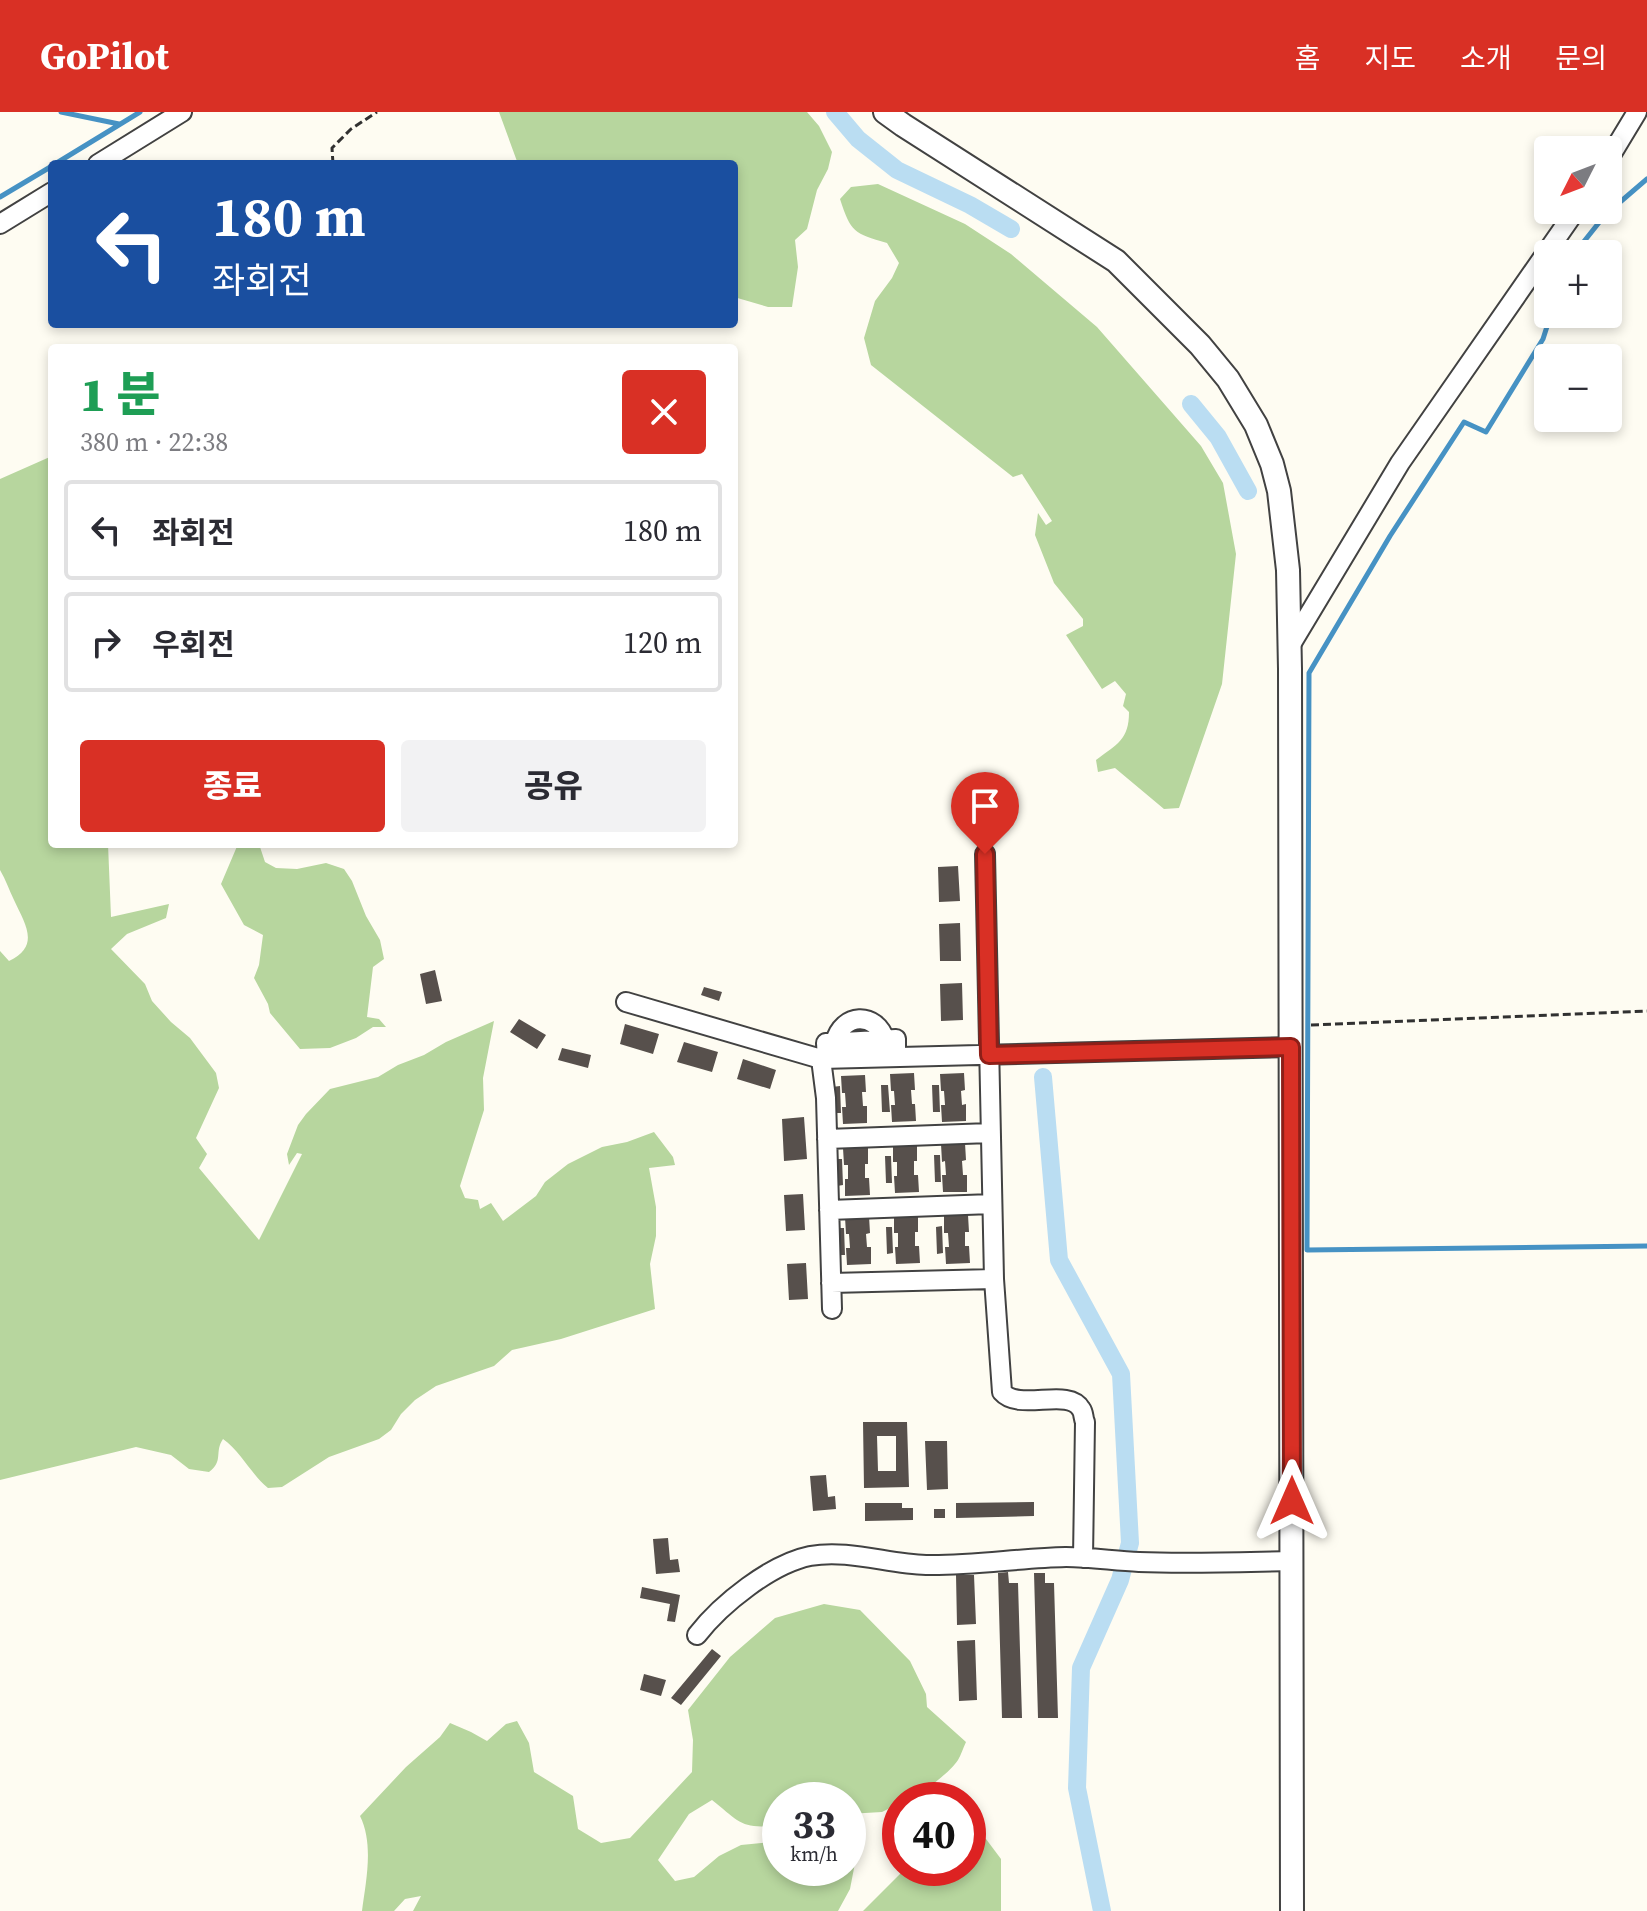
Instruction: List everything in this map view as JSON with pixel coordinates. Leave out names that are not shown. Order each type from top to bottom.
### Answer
[{"type":"street","points":[[104,160],[182,112]]},
{"type":"street","points":[[885,112],[1116,261],[1200,345],[1228,379],[1256,425],[1279,491],[1288,570],[1290,646],[1292,1911]]},
{"type":"street","points":[[1622,137],[1637,112]]},
{"type":"street","points":[[0,224],[48,194]]},
{"type":"street","points":[[1290,646],[1400,463],[1566,224]]},
{"type":"street","points":[[985,854],[994,1279],[1002,1392],[1007,1398],[1017,1400],[1072,1401],[1081,1408],[1085,1422],[1083,1558]]},
{"type":"street","points":[[626,1002],[828,1053],[896,1057],[989,1055],[1291,1036]]},
{"type":"street","points":[[832,1309],[826,1098],[828,1053],[843,1026],[859,1019],[875,1024],[882,1030],[885,1040],[896,1039],[896,1057]]},
{"type":"street","points":[[827,1139],[990,1133]]},
{"type":"street","points":[[829,1210],[992,1204]]},
{"type":"street","points":[[831,1283],[994,1279]]},
{"type":"street","points":[[697,1635],[711,1617],[761,1578],[810,1556],[854,1556],[926,1565],[1083,1558],[1139,1562],[1292,1561]]},
{"type":"path","points":[[333,160],[332,148],[351,129],[377,112]]},
{"type":"path","points":[[1291,1036],[1647,1011]]},
{"type":"green space","points":[[499,112],[807,112],[819,126],[832,152],[828,169],[817,190],[807,229],[795,240],[798,267],[792,307],[768,307],[738,298],[738,160],[517,160]]},
{"type":"green space","points":[[878,184],[965,224],[1011,254],[1097,327],[1201,446],[1223,483],[1236,554],[1222,684],[1179,808],[1164,809],[1115,768],[1098,772],[1096,760],[1116,745],[1127,729],[1129,712],[1123,706],[1126,694],[1115,681],[1102,689],[1066,635],[1083,626],[1083,619],[1054,583],[1035,535],[1038,513],[1046,525],[1052,521],[1022,474],[1013,477],[871,365],[864,338],[875,301],[899,263],[887,243],[855,230],[847,219],[840,199],[851,187]]},
{"type":"green space","points":[[48,458],[48,848],[108,848],[111,917],[169,904],[166,918],[127,934],[111,949],[145,984],[152,1001],[190,1038],[216,1073],[219,1088],[196,1138],[207,1154],[199,1168],[259,1240],[302,1154],[297,1153],[289,1165],[287,1154],[298,1125],[330,1089],[378,1077],[494,1021],[483,1078],[484,1110],[460,1186],[465,1198],[478,1200],[480,1209],[491,1203],[503,1221],[536,1196],[545,1182],[568,1164],[602,1147],[654,1132],[673,1157],[675,1165],[649,1168],[656,1207],[656,1236],[650,1264],[655,1309],[561,1339],[512,1350],[494,1366],[436,1386],[415,1400],[391,1430],[379,1439],[329,1457],[282,1487],[268,1488],[223,1439],[218,1460],[209,1472],[189,1469],[171,1455],[136,1447],[0,1480],[0,951],[9,961],[19,955],[25,949],[28,934],[0,870],[0,479]]},
{"type":"green space","points":[[236,848],[260,848],[265,862],[276,868],[297,869],[326,863],[344,869],[380,940],[384,959],[373,967],[367,1017],[379,1019],[386,1027],[373,1027],[356,1038],[330,1048],[300,1049],[270,1013],[254,978],[263,935],[244,925],[221,884]]},
{"type":"green space","points":[[824,1604],[860,1610],[910,1661],[926,1694],[927,1707],[966,1742],[958,1760],[936,1782],[882,1782],[882,1812],[866,1813],[866,1782],[762,1782],[762,1826],[742,1823],[712,1800],[689,1814],[658,1860],[675,1881],[694,1877],[719,1856],[741,1845],[762,1843],[762,1886],[851,1886],[838,1911],[413,1911],[421,1896],[405,1899],[394,1911],[362,1911],[368,1850],[360,1816],[406,1767],[440,1737],[450,1723],[487,1741],[506,1724],[517,1721],[529,1743],[534,1772],[573,1796],[578,1829],[601,1843],[630,1838],[692,1772],[693,1740],[688,1710],[730,1657],[775,1618]]},
{"type":"green space","points":[[986,1839],[1001,1859],[1001,1911],[863,1911],[888,1886],[986,1886]]},
{"type":"building","points":[[958,866],[960,901],[939,902],[938,867]]},
{"type":"building","points":[[960,923],[961,961],[940,961],[939,924]]},
{"type":"building","points":[[435,970],[442,1001],[426,1004],[420,974]]},
{"type":"building","points":[[962,983],[963,1020],[941,1021],[940,984]]},
{"type":"building","points":[[704,987],[722,992],[719,1001],[701,995]]},
{"type":"building","points":[[519,1019],[546,1035],[537,1049],[510,1032]]},
{"type":"building","points":[[625,1024],[659,1034],[653,1054],[620,1044]]},
{"type":"building","points":[[684,1042],[718,1052],[712,1072],[677,1062]]},
{"type":"building","points":[[562,1048],[591,1055],[588,1068],[558,1060]]},
{"type":"building","points":[[743,1059],[776,1070],[770,1089],[737,1079]]},
{"type":"building","points":[[914,1073],[915,1090],[911,1090],[916,1121],[892,1122],[891,1105],[895,1105],[890,1074]]},
{"type":"building","points":[[964,1073],[965,1090],[961,1091],[962,1105],[966,1104],[966,1121],[942,1122],[941,1105],[945,1105],[940,1074]]},
{"type":"building","points":[[865,1075],[866,1092],[862,1092],[863,1106],[867,1106],[867,1123],[843,1124],[842,1107],[846,1107],[841,1076]]},
{"type":"building","points":[[881,1085],[888,1085],[890,1112],[882,1112]]},
{"type":"building","points":[[932,1085],[939,1085],[940,1112],[933,1112]]},
{"type":"building","points":[[840,1086],[841,1113],[833,1113],[832,1087]]},
{"type":"building","points":[[804,1117],[807,1159],[784,1161],[782,1119]]},
{"type":"building","points":[[965,1143],[966,1160],[962,1161],[963,1175],[967,1175],[967,1192],[943,1192],[942,1175],[946,1175],[941,1144]]},
{"type":"building","points":[[917,1144],[914,1175],[918,1175],[919,1192],[895,1193],[897,1162],[893,1162],[893,1145]]},
{"type":"building","points":[[868,1147],[865,1178],[869,1178],[870,1195],[845,1196],[848,1165],[844,1165],[843,1148]]},
{"type":"building","points":[[934,1155],[940,1155],[941,1182],[935,1182]]},
{"type":"building","points":[[885,1156],[891,1156],[892,1183],[886,1183]]},
{"type":"building","points":[[836,1159],[842,1159],[843,1185],[837,1186]]},
{"type":"building","points":[[803,1194],[805,1230],[786,1231],[784,1195]]},
{"type":"building","points":[[918,1215],[915,1246],[919,1246],[920,1263],[896,1264],[898,1233],[894,1233],[894,1216]]},
{"type":"building","points":[[968,1215],[969,1232],[965,1232],[965,1246],[969,1246],[970,1263],[946,1264],[945,1247],[949,1247],[948,1233],[944,1233],[944,1216]]},
{"type":"building","points":[[869,1216],[870,1233],[866,1234],[867,1247],[871,1247],[871,1264],[847,1265],[846,1248],[850,1248],[845,1217]]},
{"type":"building","points":[[942,1226],[943,1253],[937,1254],[936,1227]]},
{"type":"building","points":[[886,1227],[892,1227],[893,1253],[887,1254]]},
{"type":"building","points":[[838,1228],[844,1228],[845,1255],[839,1255]]},
{"type":"building","points":[[806,1263],[808,1299],[789,1300],[787,1264]]},
{"type":"building","points":[[863,1422],[907,1422],[909,1487],[864,1488]],"holes":[[[877,1436],[896,1436],[896,1471],[878,1471]]]},
{"type":"building","points":[[925,1441],[947,1441],[948,1489],[927,1490]]},
{"type":"building","points":[[826,1475],[828,1497],[835,1496],[836,1509],[813,1511],[810,1476]]},
{"type":"building","points":[[1034,1502],[1034,1516],[956,1518],[956,1503]]},
{"type":"building","points":[[865,1503],[902,1503],[902,1508],[913,1508],[913,1520],[865,1521]]},
{"type":"building","points":[[934,1509],[945,1509],[945,1518],[934,1518]]},
{"type":"building","points":[[668,1538],[670,1560],[678,1559],[680,1572],[656,1574],[653,1539]]},
{"type":"building","points":[[1008,1572],[1009,1583],[1018,1583],[1022,1718],[1002,1718],[998,1573]]},
{"type":"building","points":[[1034,1573],[1045,1573],[1045,1583],[1054,1583],[1058,1718],[1038,1718]]},
{"type":"building","points":[[956,1575],[974,1575],[976,1624],[957,1625]]},
{"type":"building","points":[[642,1587],[680,1595],[675,1622],[667,1621],[670,1604],[640,1598]]},
{"type":"building","points":[[975,1640],[977,1700],[959,1701],[957,1641]]},
{"type":"building","points":[[712,1649],[721,1656],[681,1705],[671,1698]]},
{"type":"building","points":[[644,1674],[666,1680],[661,1696],[640,1690]]},
{"type":"waterway","points":[[61,112],[119,124]]},
{"type":"waterway","points":[[62,160],[140,112]]},
{"type":"waterway","points":[[835,112],[858,139],[897,170],[970,205],[1011,229]]},
{"type":"waterway","points":[[0,197],[48,168]]},
{"type":"waterway","points":[[1585,240],[1605,215],[1647,179]]},
{"type":"waterway","points":[[1547,328],[1543,339],[1486,432],[1464,422],[1390,536],[1309,673],[1307,1250],[1647,1246]]},
{"type":"waterway","points":[[1191,404],[1218,437],[1248,491]]},
{"type":"waterway","points":[[1043,1077],[1059,1260],[1121,1374],[1130,1543],[1120,1580],[1081,1668],[1077,1788],[1102,1911]]},
{"type":"route","points":[[985,854],[989,1055],[1291,1047],[1292,1501]]}]
